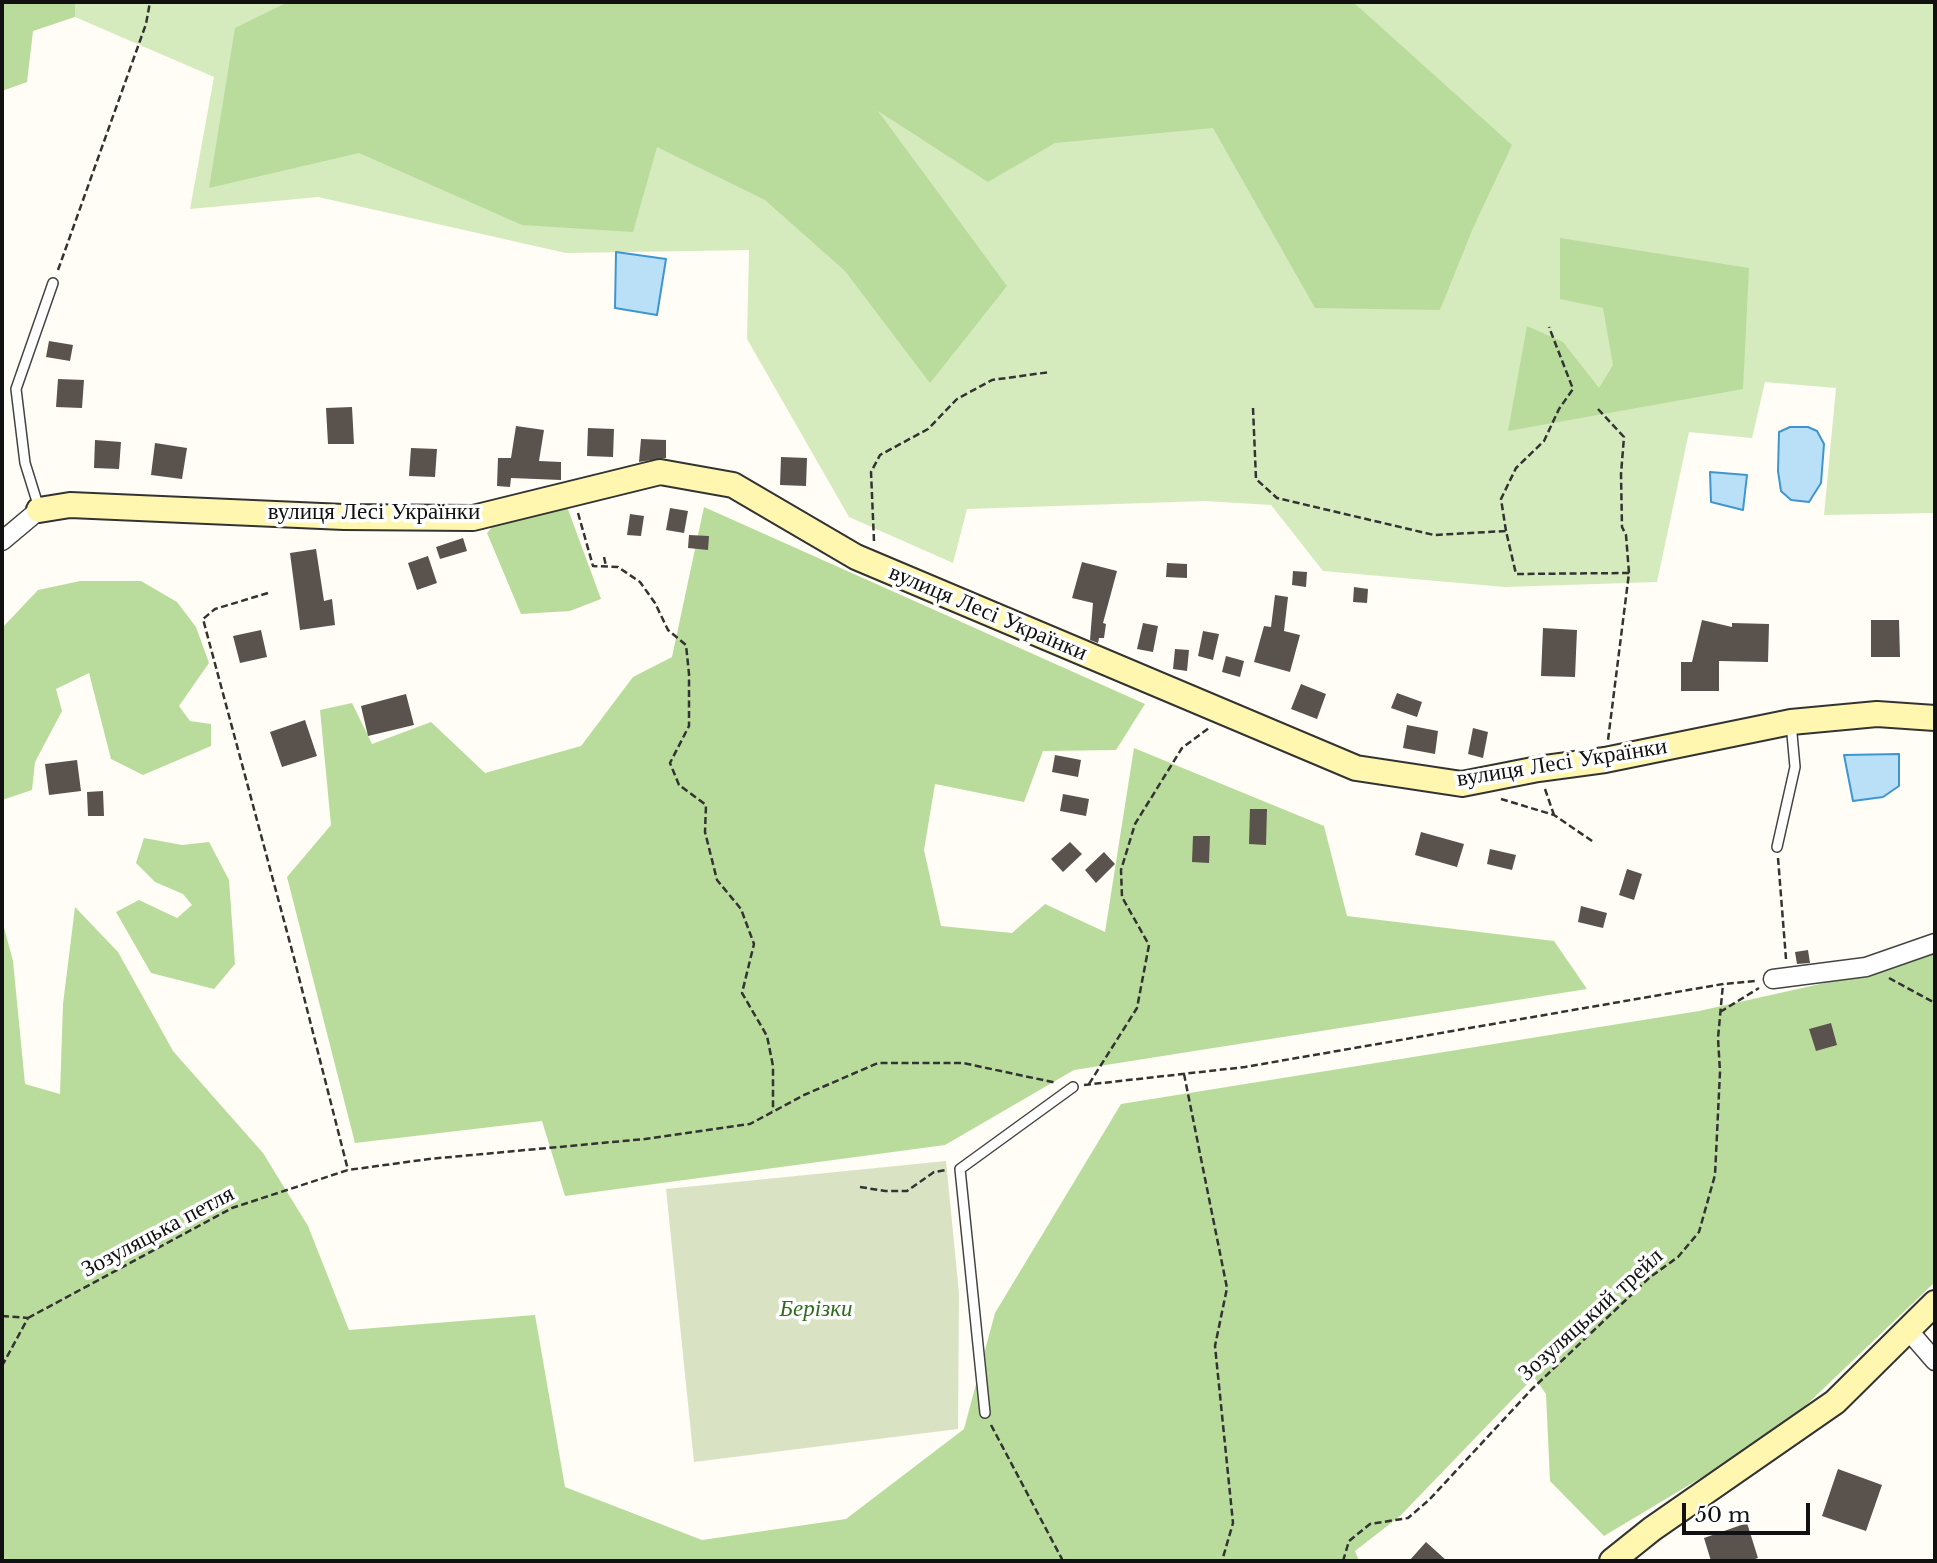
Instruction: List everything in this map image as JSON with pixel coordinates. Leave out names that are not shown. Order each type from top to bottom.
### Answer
[{"type":"street","name":"вулиця Лесі Українки","points":[[39,510],[70,505],[344,517],[473,518],[660,472],[733,485],[862,560],[1356,768],[1462,783],[1605,760],[1791,722],[1877,714],[1935,718]]},
{"type":"street","points":[[5,532],[39,510]]},
{"type":"street","points":[[1780,978],[1866,967],[1935,943]]},
{"type":"street","points":[[1612,1561],[1652,1529],[1835,1402],[1935,1303]]},
{"type":"street","points":[[1908,1330],[1935,1361]]},
{"type":"lane","points":[[39,510],[26,463],[16,389],[54,283]]},
{"type":"lane","points":[[1777,848],[1795,767],[1791,722]]},
{"type":"lane","points":[[985,1413],[960,1169],[1073,1087]]},
{"type":"path","points":[[54,283],[146,23],[150,2]]},
{"type":"path","points":[[1549,327],[1573,389],[1559,409],[1544,441],[1516,468],[1501,499],[1516,574],[1629,573]]},
{"type":"path","points":[[862,560],[874,544],[871,472],[880,455],[928,429],[957,399],[992,380],[1050,372]]},
{"type":"path","points":[[1252,408],[1256,479],[1278,498],[1434,536],[1506,531]]},
{"type":"path","points":[[1598,409],[1624,437],[1621,474],[1622,527],[1626,535],[1629,573],[1605,760]]},
{"type":"path","points":[[572,493],[593,566],[618,567],[640,582],[655,603],[668,630],[686,645],[689,726],[670,763],[679,785],[706,805],[705,832],[716,880],[741,909],[754,944],[742,993],[767,1036],[773,1066],[773,1112]]},
{"type":"path","points":[[604,557],[606,566]]},
{"type":"path","points":[[268,593],[215,609],[203,620],[348,1171]]},
{"type":"path","points":[[1089,1085],[1137,1007],[1149,945],[1122,897],[1121,870],[1135,824],[1182,748],[1228,714]]},
{"type":"path","points":[[1538,769],[1554,815]]},
{"type":"path","points":[[1497,797],[1554,815],[1595,843]]},
{"type":"path","points":[[1720,1012],[1780,978],[1777,848]]},
{"type":"path","points":[[1866,967],[1935,1003]]},
{"type":"path","name":"Зозуляцький трейл","points":[[1343,1561],[1349,1541],[1370,1524],[1408,1517],[1429,1500],[1532,1389],[1649,1278],[1678,1257],[1699,1232],[1715,1175],[1723,984],[1780,978]]},
{"type":"path","points":[[1184,1074],[1227,1289],[1215,1346],[1233,1522],[1222,1561]]},
{"type":"path","name":"Зозуляцька петля","points":[[28,1318],[232,1208],[348,1171],[429,1159]]},
{"type":"path","points":[[860,1187],[907,1191],[934,1172],[960,1169]]},
{"type":"path","points":[[2,1316],[28,1318],[2,1366]]},
{"type":"path","points":[[985,1413],[1063,1561]]},
{"type":"green space","points":[[2,2],[75,2],[75,17],[33,31],[27,82],[2,91]]},
{"type":"green space","points":[[75,2],[1935,2],[1935,513],[1824,515],[1836,388],[1765,382],[1752,438],[1689,432],[1657,582],[1505,587],[1323,571],[1271,505],[1205,501],[967,509],[953,563],[849,517],[747,339],[749,250],[566,253],[318,197],[190,209],[214,77],[75,17]]},
{"type":"green space","points":[[288,2],[1353,2],[1512,145],[1473,228],[1440,310],[1315,308],[1213,128],[1055,143],[988,182],[878,111],[1007,286],[930,383],[845,271],[765,200],[657,147],[633,232],[522,225],[359,153],[209,188],[235,28]]},
{"type":"green space","points":[[1560,238],[1749,268],[1743,389],[1508,431],[1527,326],[1563,342],[1599,388],[1613,365],[1603,308],[1560,299]]},
{"type":"green space","points":[[566,504],[601,599],[570,611],[521,614],[487,533],[500,518]]},
{"type":"green space","points":[[704,507],[1145,704],[1116,750],[1043,751],[1024,802],[935,784],[924,850],[941,926],[1012,933],[1045,904],[1105,932],[1134,748],[1324,826],[1347,916],[1554,941],[1587,989],[1074,1070],[945,1145],[565,1196],[542,1121],[355,1143],[287,877],[331,825],[320,710],[352,703],[372,744],[431,722],[485,773],[581,746],[633,677],[672,657]]},
{"type":"green space","points":[[80,581],[141,581],[177,602],[196,627],[209,663],[179,706],[190,721],[211,724],[211,746],[143,775],[111,759],[89,673],[56,689],[62,711],[35,762],[32,790],[2,800],[2,628],[38,590]]},
{"type":"green space","points":[[144,838],[182,845],[209,842],[229,880],[235,964],[214,989],[151,973],[116,912],[139,900],[177,918],[192,905],[183,894],[155,882],[136,863]]},
{"type":"green space","points":[[75,907],[118,952],[173,1051],[263,1153],[308,1226],[349,1330],[535,1315],[565,1487],[702,1540],[846,1519],[964,1429],[995,1313],[1121,1104],[1699,1011],[1856,976],[1935,949],[1935,1282],[1779,1431],[1604,1536],[1550,1481],[1546,1394],[1534,1377],[1400,1516],[1355,1551],[1359,1561],[2,1561],[2,920],[13,961],[25,1084],[60,1094],[63,1004]]},
{"type":"green space","name":"Берізки","points":[[946,1161],[959,1293],[958,1429],[694,1462],[666,1189]]},
{"type":"water","points":[[616,252],[666,259],[657,315],[615,308]]},
{"type":"water","points":[[1790,427],[1808,427],[1817,431],[1824,444],[1821,483],[1809,502],[1791,500],[1781,491],[1778,471],[1779,432]]},
{"type":"water","points":[[1710,472],[1747,475],[1743,510],[1711,502]]},
{"type":"water","points":[[1899,754],[1899,786],[1883,797],[1853,801],[1844,755]]},
{"type":"building","points":[[49,341],[73,345],[70,361],[46,357]]},
{"type":"building","points":[[58,379],[84,380],[82,408],[56,407]]},
{"type":"building","points":[[352,407],[354,444],[328,444],[326,408]]},
{"type":"building","points":[[516,426],[544,430],[539,461],[561,462],[561,480],[511,478],[510,487],[497,486],[498,458],[511,458]]},
{"type":"building","points":[[588,428],[614,429],[613,457],[587,456]]},
{"type":"building","points":[[641,439],[666,440],[666,458],[639,462]]},
{"type":"building","points":[[95,440],[121,442],[119,469],[94,468]]},
{"type":"building","points":[[155,443],[187,448],[182,479],[151,475]]},
{"type":"building","points":[[411,448],[437,449],[435,477],[409,476]]},
{"type":"building","points":[[781,457],[807,458],[806,486],[780,485]]},
{"type":"building","points":[[670,508],[688,511],[684,533],[666,530]]},
{"type":"building","points":[[630,514],[644,516],[641,536],[627,535]]},
{"type":"building","points":[[689,535],[709,536],[708,550],[688,548]]},
{"type":"building","points":[[463,538],[467,551],[440,559],[436,547]]},
{"type":"building","points":[[316,549],[324,601],[332,599],[335,625],[300,630],[290,553]]},
{"type":"building","points":[[428,556],[437,583],[417,590],[408,563]]},
{"type":"building","points":[[1082,562],[1117,571],[1103,623],[1106,624],[1104,638],[1099,638],[1098,643],[1090,640],[1093,603],[1072,598]]},
{"type":"building","points":[[1167,563],[1187,564],[1187,578],[1166,577]]},
{"type":"building","points":[[1293,571],[1307,572],[1306,587],[1292,585]]},
{"type":"building","points":[[1354,587],[1368,589],[1367,603],[1353,602]]},
{"type":"building","points":[[1275,595],[1288,597],[1284,631],[1300,635],[1290,672],[1254,662],[1264,626],[1271,627]]},
{"type":"building","points":[[1702,620],[1732,627],[1732,623],[1769,624],[1768,662],[1719,661],[1719,691],[1681,691],[1681,662],[1692,662]]},
{"type":"building","points":[[1871,620],[1899,620],[1900,657],[1871,657]]},
{"type":"building","points":[[1143,623],[1158,626],[1153,652],[1137,649]]},
{"type":"building","points":[[1543,628],[1577,630],[1575,677],[1541,676]]},
{"type":"building","points":[[261,630],[267,657],[240,663],[233,636]]},
{"type":"building","points":[[1203,631],[1219,634],[1213,660],[1198,656]]},
{"type":"building","points":[[1175,649],[1189,650],[1187,671],[1173,669]]},
{"type":"building","points":[[1226,656],[1244,661],[1240,677],[1222,672]]},
{"type":"building","points":[[1301,684],[1326,694],[1317,719],[1291,709]]},
{"type":"building","points":[[1397,693],[1422,702],[1417,717],[1391,708]]},
{"type":"building","points":[[406,694],[414,725],[368,736],[361,706]]},
{"type":"building","points":[[305,720],[317,756],[282,767],[270,732]]},
{"type":"building","points":[[1407,725],[1438,731],[1435,754],[1403,748]]},
{"type":"building","points":[[1473,728],[1488,732],[1483,758],[1468,754]]},
{"type":"building","points":[[1055,755],[1081,760],[1078,777],[1052,772]]},
{"type":"building","points":[[77,760],[81,791],[49,795],[45,764]]},
{"type":"building","points":[[103,791],[104,816],[88,816],[87,792]]},
{"type":"building","points":[[1063,794],[1089,799],[1086,816],[1060,811]]},
{"type":"building","points":[[1250,809],[1267,809],[1266,845],[1249,844]]},
{"type":"building","points":[[1421,832],[1464,844],[1457,867],[1415,855]]},
{"type":"building","points":[[1193,836],[1210,836],[1209,863],[1192,862]]},
{"type":"building","points":[[1070,842],[1082,854],[1063,872],[1051,859]]},
{"type":"building","points":[[1490,849],[1516,855],[1512,870],[1487,864]]},
{"type":"building","points":[[1104,852],[1115,864],[1096,883],[1085,870]]},
{"type":"building","points":[[1627,869],[1642,874],[1634,900],[1619,895]]},
{"type":"building","points":[[1581,906],[1607,913],[1603,928],[1578,922]]},
{"type":"building","points":[[1808,950],[1810,963],[1797,964],[1795,952]]},
{"type":"building","points":[[1831,1023],[1837,1045],[1816,1051],[1809,1029]]},
{"type":"building","points":[[1838,1469],[1882,1485],[1866,1531],[1822,1516]]},
{"type":"building","points":[[1747,1523],[1758,1558],[1749,1561],[1711,1561],[1704,1538]]},
{"type":"building","points":[[1426,1542],[1447,1561],[1409,1561]]}]
